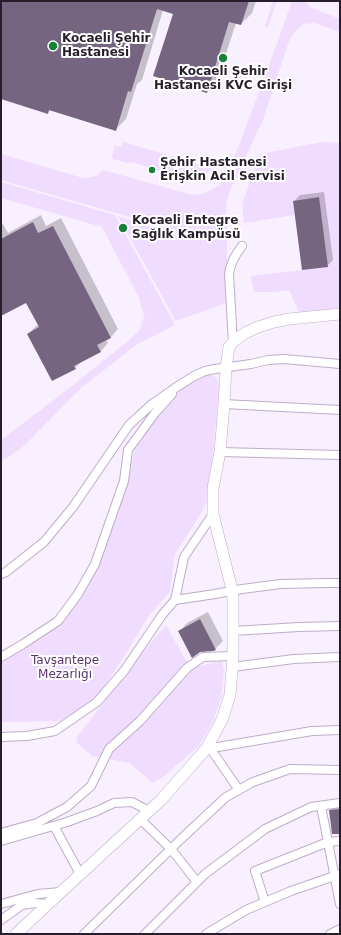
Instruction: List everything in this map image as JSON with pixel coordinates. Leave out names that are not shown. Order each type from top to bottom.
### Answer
[{"type":"street","points":[[233,343],[229,274],[230,266],[234,257],[242,246]]},
{"type":"street","points":[[16,934],[161,800],[208,749],[222,720],[230,695],[232,661],[232,590],[213,514],[213,488],[220,452],[226,367],[229,347],[245,333],[274,322],[340,314]]},
{"type":"street","points":[[1,574],[6,572],[44,542],[73,507],[129,425],[152,404],[194,376],[205,371],[242,366],[276,359],[340,364]]},
{"type":"street","points":[[1,657],[24,644],[58,621],[78,594],[95,564],[124,481],[128,450],[175,388]]},
{"type":"street","points":[[224,404],[340,410]]},
{"type":"street","points":[[220,452],[340,455]]},
{"type":"street","points":[[1,737],[27,736],[55,731],[97,702],[124,671],[162,615],[175,600],[184,557],[213,514]]},
{"type":"street","points":[[175,600],[232,590],[281,584],[325,582],[340,583]]},
{"type":"street","points":[[233,631],[340,626]]},
{"type":"street","points":[[1,833],[37,823],[68,807],[91,786],[109,749],[140,721],[186,668],[203,657],[232,661],[340,657]]},
{"type":"street","points":[[208,749],[312,731],[340,730]]},
{"type":"street","points":[[208,749],[239,790]]},
{"type":"street","points":[[84,934],[226,797],[253,782],[290,769],[340,770]]},
{"type":"street","points":[[1,841],[54,826],[97,811],[114,803],[132,802],[149,811]]},
{"type":"street","points":[[145,934],[205,874],[265,829],[311,807],[340,803]]},
{"type":"street","points":[[321,806],[328,842],[338,874],[340,904]]},
{"type":"street","points":[[140,819],[171,849],[197,882]]},
{"type":"street","points":[[54,826],[80,874]]},
{"type":"street","points":[[266,902],[255,872],[328,842],[340,841]]},
{"type":"street","points":[[206,934],[246,910],[291,890],[338,874]]},
{"type":"street","points":[[1,904],[38,894],[61,892]]},
{"type":"street","points":[[1,920],[22,905],[35,903],[48,904]]},
{"type":"street","points":[[330,934],[340,929]]},
{"type":"green space","points":[[273,1],[277,1],[268,27],[265,26]]},
{"type":"green space","points":[[292,1],[304,1],[312,8],[340,19],[340,32],[314,23],[303,24],[290,38],[263,120],[229,193],[226,205],[226,303],[176,321],[118,216],[183,238],[185,236],[164,227],[1,180],[1,154],[83,178],[96,176],[103,170],[192,195],[205,193],[220,185],[238,148]]},
{"type":"green space","points":[[123,142],[212,168],[200,178],[189,180],[178,178],[173,175],[131,162],[127,163],[113,159],[112,156],[115,145],[121,147]]},
{"type":"green space","points":[[322,142],[340,143],[340,308],[299,312],[289,290],[254,292],[251,276],[328,267],[319,197],[293,201],[295,215],[244,223],[242,204],[260,154]]},
{"type":"green space","points":[[1,182],[115,215],[175,325],[136,345],[81,388],[24,446],[1,462],[1,440],[129,340],[140,330],[142,320],[145,319],[139,298],[102,227],[1,198]]},
{"type":"green space","name":"Tavşantepe Mezarlığı","points":[[211,375],[217,379],[219,386],[209,497],[200,515],[175,554],[170,592],[150,614],[95,700],[59,721],[1,722],[1,660],[9,657],[44,630],[80,595],[128,478],[134,452],[147,431],[177,391],[204,376]]},
{"type":"green space","points":[[166,625],[185,659],[194,667],[222,661],[224,669],[221,699],[213,721],[199,746],[163,777],[152,783],[130,763],[92,756],[78,744],[76,738],[150,643]]},
{"type":"building","name":"Kocaeli Şehir Hastanesi","points":[[1,1],[249,1],[241,25],[229,22],[207,93],[153,76],[173,14],[157,9],[131,92],[128,91],[116,131],[49,110],[48,114],[1,99]]},
{"type":"building","points":[[319,197],[328,267],[302,270],[293,201]]},
{"type":"building","points":[[33,222],[38,233],[53,226],[111,338],[97,345],[101,352],[74,366],[76,369],[52,381],[27,334],[39,327],[26,303],[1,316],[1,239]]},
{"type":"building","points":[[200,619],[216,650],[200,652],[192,658],[178,631]]},
{"type":"building","points":[[340,809],[340,834],[332,834],[329,810]]},
{"type":"place","name":"Kocaeli Şehir Hastanesi","points":[[53,46]]},
{"type":"place","name":"Kocaeli Şehir Hastanesi KVC Girişi","points":[[223,58]]},
{"type":"place","name":"Şehir Hastanesi Erişkin Acil Servisi","points":[[152,170]]},
{"type":"place","name":"Kocaeli Entegre Sağlık Kampüsü","points":[[123,228]]}]
